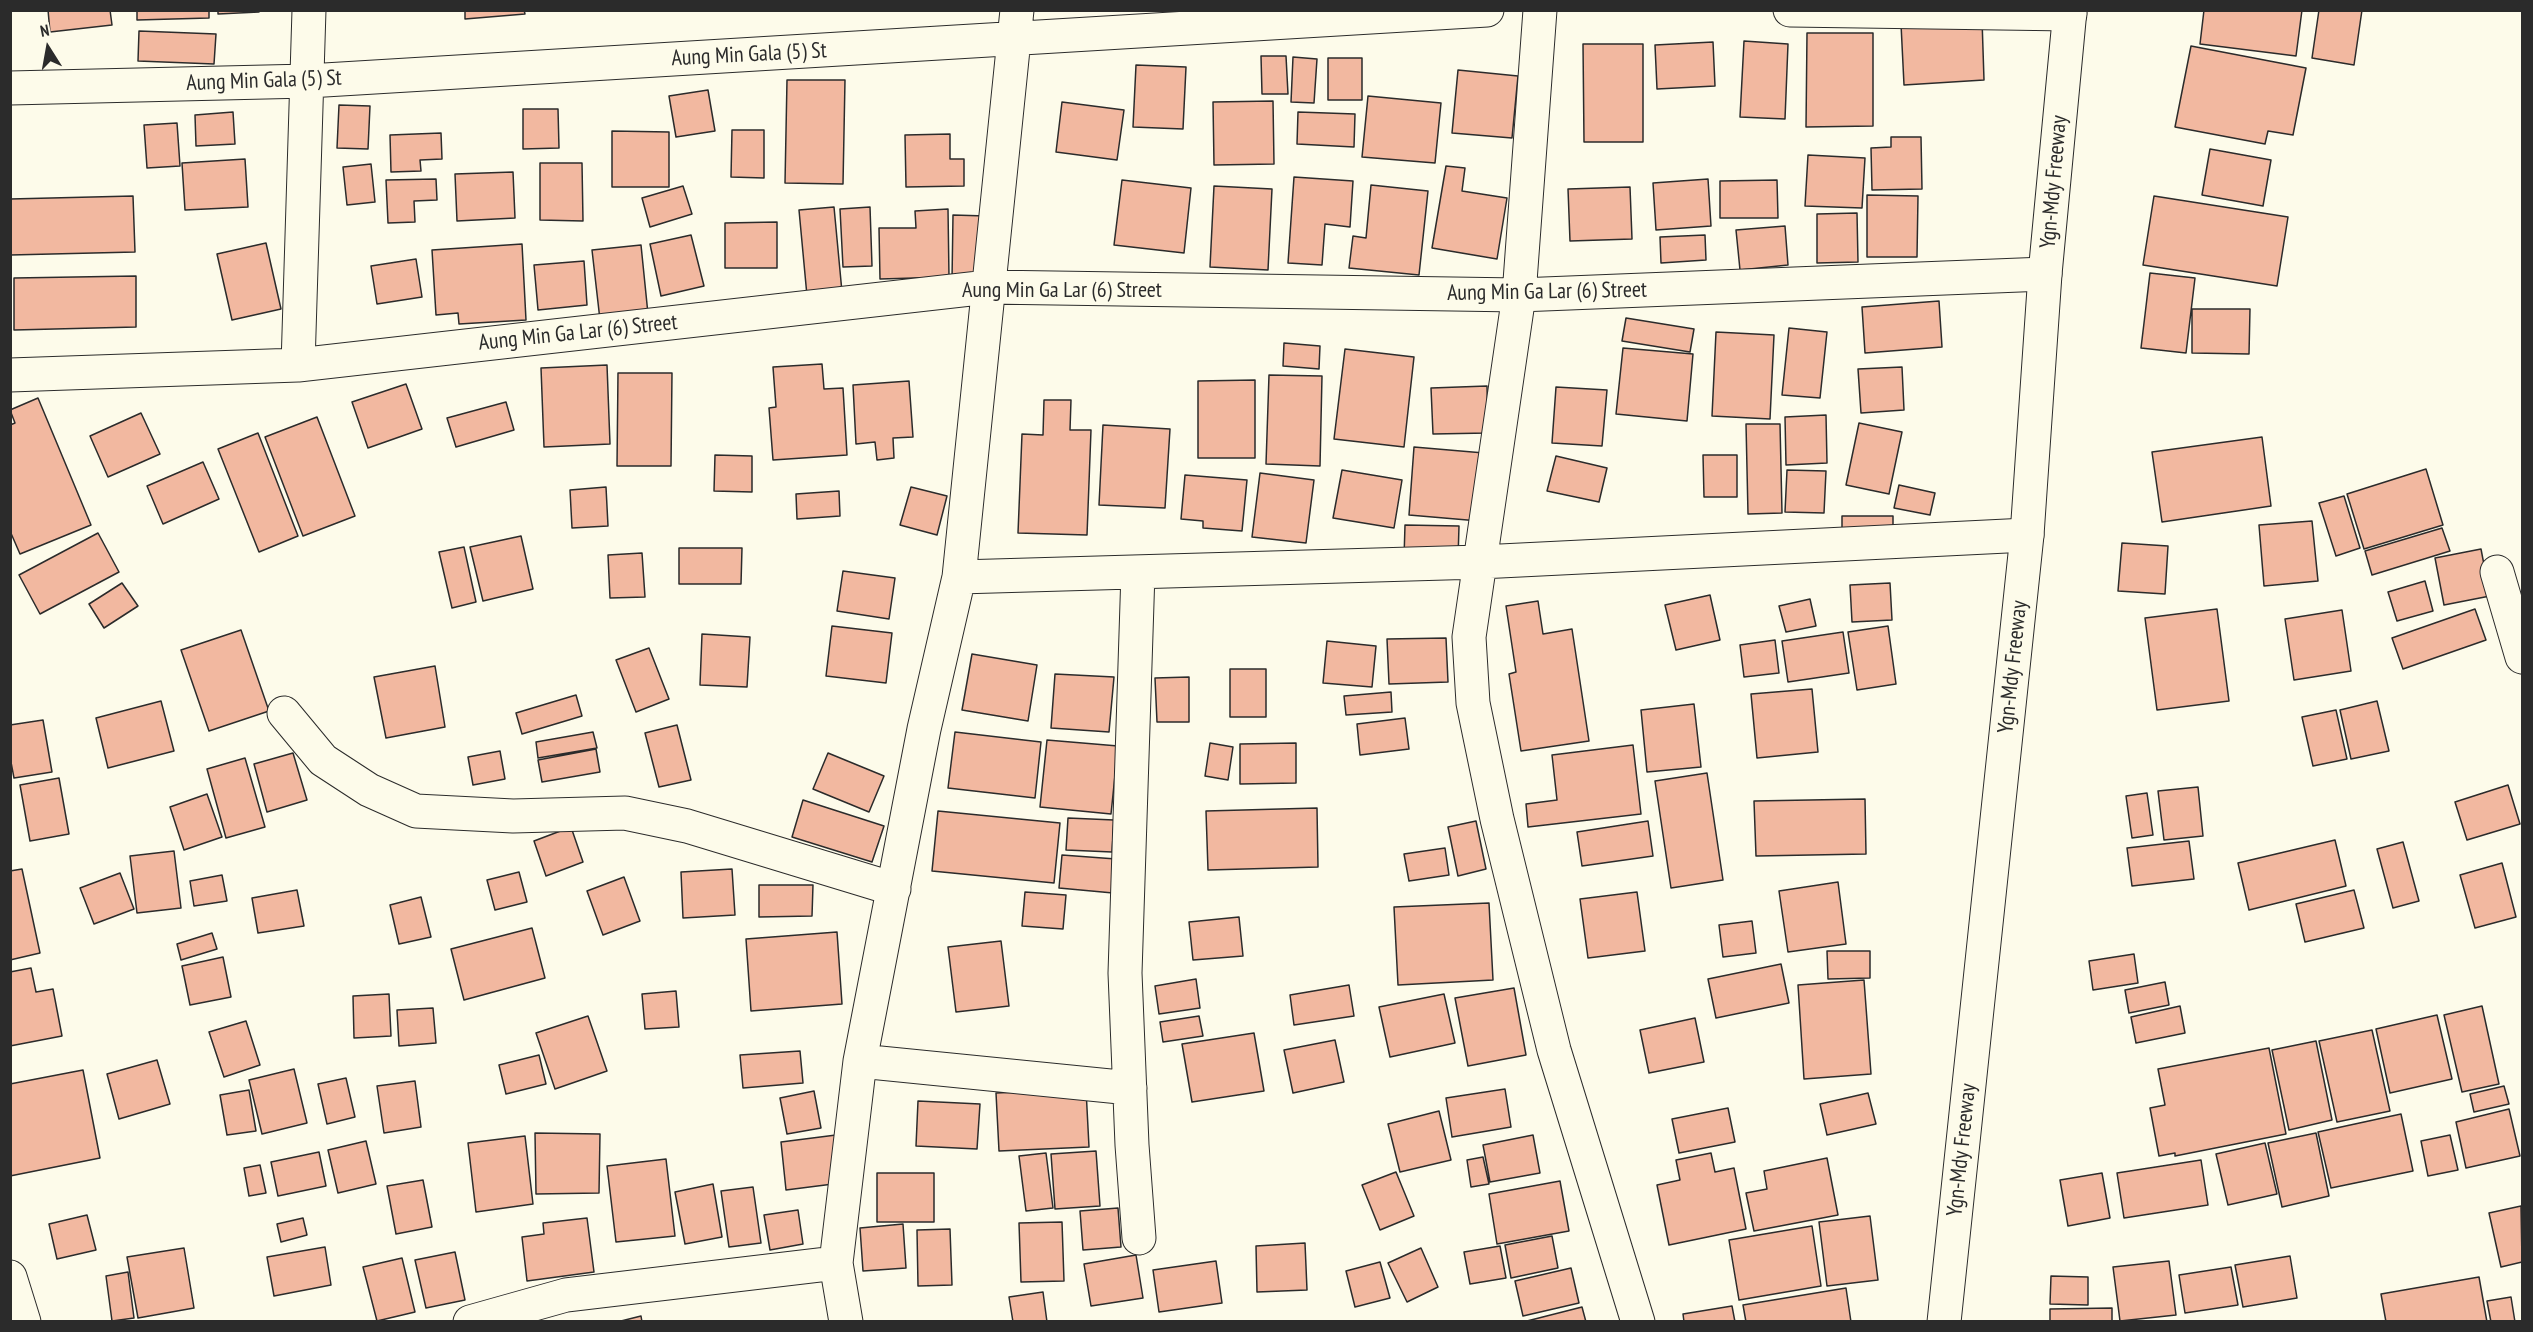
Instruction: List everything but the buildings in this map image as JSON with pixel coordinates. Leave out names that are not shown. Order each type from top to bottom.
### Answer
[{"type":"street","points":[[298,365],[309,10]]},
{"type":"street","name":"Aung Min Gala (5) St","points":[[10,88],[308,81],[1015,25],[1487,10]]},
{"type":"street","points":[[1540,10],[1519,295],[1469,637],[1473,703],[1497,819],[1554,1050],[1638,1322]]},
{"type":"street","points":[[1790,10],[2070,12]]},
{"type":"street","name":"Ygn-Mdy Freeway","points":[[1944,1322],[2027,535],[2045,274],[2070,12]]},
{"type":"street","points":[[846,1322],[836,1263],[860,1061],[924,729],[959,577],[1015,25]]},
{"type":"street","name":"Aung Min Ga Lar (6) Street","points":[[10,375],[298,365],[988,287],[1519,295],[2045,274]]},
{"type":"street","points":[[959,577],[1480,562],[2027,535]]},
{"type":"street","points":[[1138,572],[1125,974],[1139,1238]]},
{"type":"street","points":[[2497,572],[2523,657]]},
{"type":"street","points":[[284,713],[323,760],[369,790],[416,811],[513,816],[625,813],[687,826],[894,889]]},
{"type":"street","points":[[860,1061],[1130,1088]]},
{"type":"street","points":[[470,1322],[566,1295],[836,1263]]},
{"type":"street","points":[[10,1277],[24,1322]]}]
